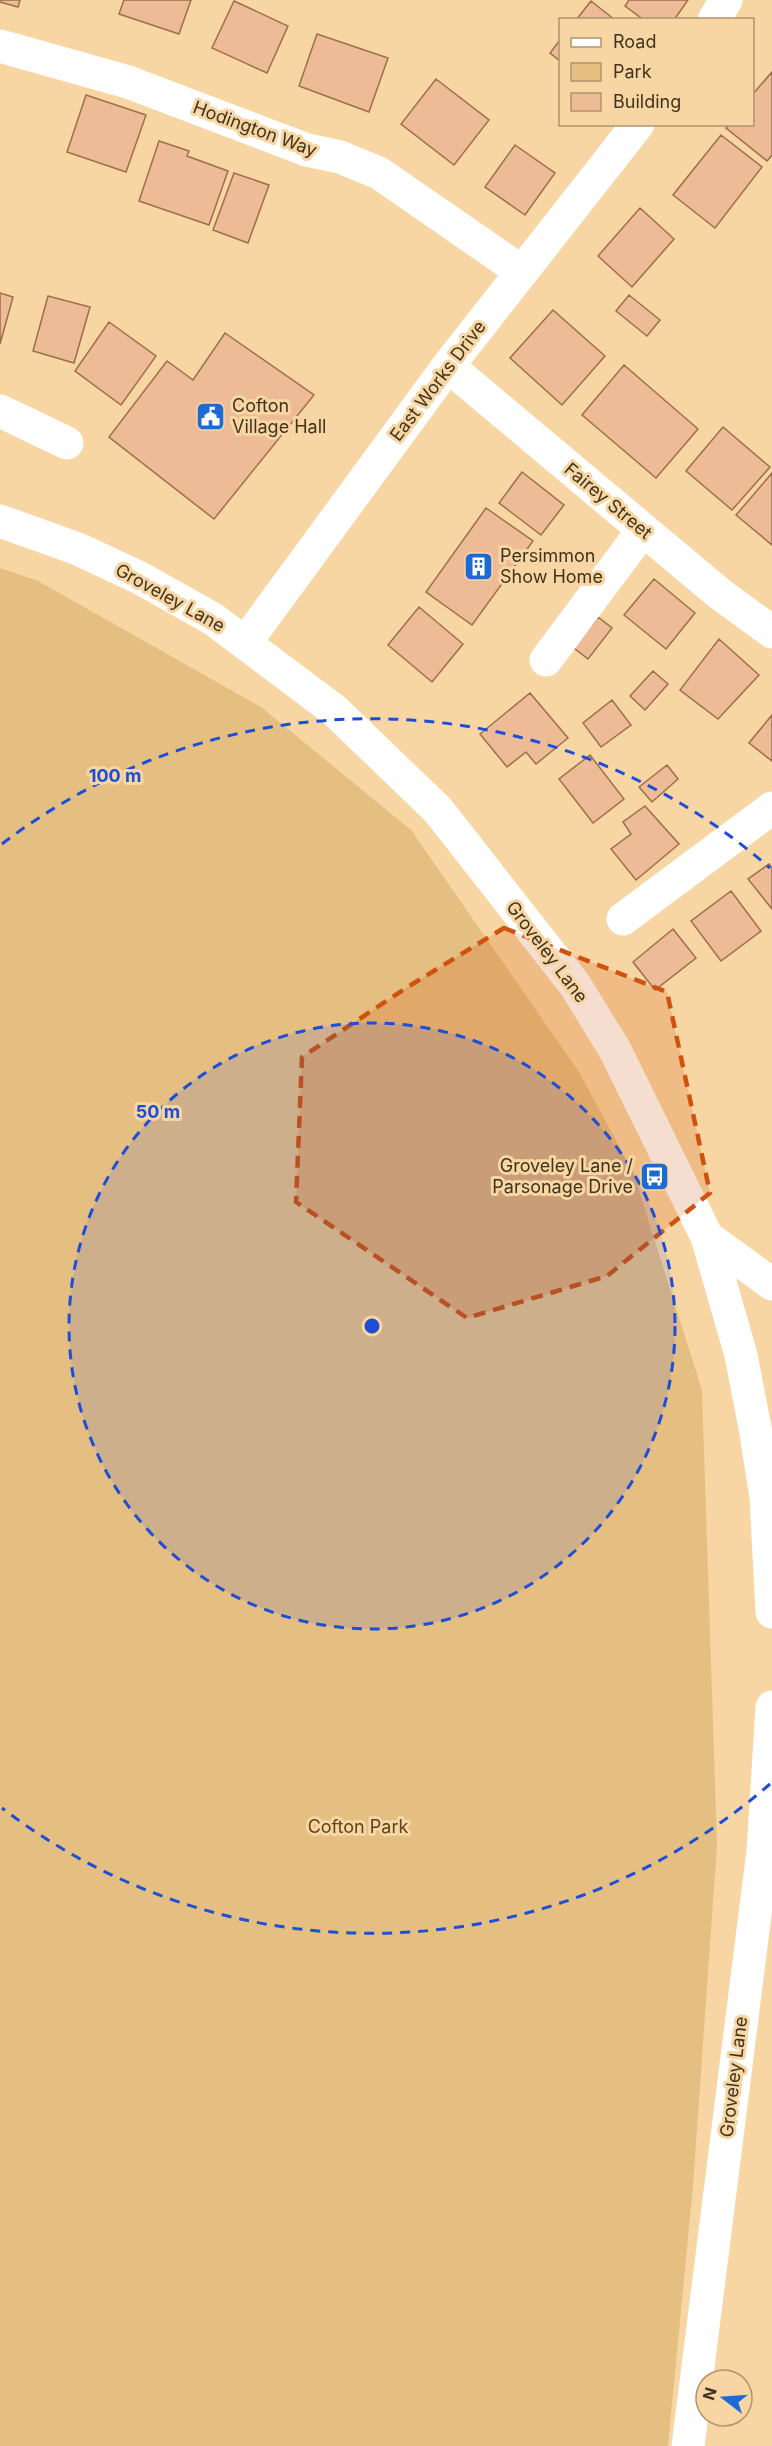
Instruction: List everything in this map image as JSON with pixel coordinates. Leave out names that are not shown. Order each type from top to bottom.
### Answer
[{"type":"main road","points":[[715,18],[726,0]]},
{"type":"main road","name":"Hodington Way","points":[[0,46],[128,82],[307,150],[340,157],[379,173],[522,272]]},
{"type":"main road","name":"East Works Drive","points":[[245,643],[448,366],[636,126]]},
{"type":"main road","name":"Fairey Street","points":[[448,366],[720,594],[772,632]]},
{"type":"main road","points":[[0,411],[67,443]]},
{"type":"main road","name":"Groveley Lane","points":[[0,521],[78,549],[140,578],[213,619],[334,710],[438,810],[575,985],[615,1050],[707,1237],[741,1355],[769,1496],[772,1612]]},
{"type":"main road","points":[[546,660],[643,530]]},
{"type":"main road","points":[[623,919],[772,808]]},
{"type":"main road","points":[[707,1237],[772,1284]]},
{"type":"main road","name":"Groveley Lane","points":[[688,2446],[763,1851],[772,1707]]},
{"type":"highlighted area","points":[[504,928],[667,992],[710,1193],[607,1276],[467,1318],[296,1202],[302,1057],[406,988]]},
{"type":"green space","name":"Cofton Park","points":[[0,568],[38,581],[261,707],[411,830],[579,1072],[633,1172],[702,1390],[717,1845],[693,2186],[668,2446],[0,2446]]},
{"type":"building","points":[[0,0],[20,0],[18,7],[0,2]]},
{"type":"building","points":[[124,0],[191,0],[179,34],[119,14]]},
{"type":"building","points":[[629,0],[688,0],[675,18],[641,18],[625,6]]},
{"type":"building","points":[[234,1],[288,26],[267,73],[212,48]]},
{"type":"building","points":[[591,1],[612,18],[578,18]]},
{"type":"building","points":[[317,34],[388,58],[369,112],[299,86]]},
{"type":"building","points":[[559,41],[559,60],[550,53]]},
{"type":"building","points":[[772,72],[772,155],[767,161],[726,128],[728,126],[754,126],[754,93]]},
{"type":"building","points":[[436,79],[489,120],[454,165],[401,124]]},
{"type":"building","points":[[86,95],[146,115],[126,172],[67,152]]},
{"type":"building","points":[[721,135],[762,167],[715,228],[673,195]]},
{"type":"building","points":[[159,141],[189,151],[187,156],[228,171],[209,225],[139,201]]},
{"type":"building","points":[[515,145],[555,173],[525,215],[485,187]]},
{"type":"building","points":[[234,173],[269,185],[248,243],[213,230]]},
{"type":"building","points":[[640,208],[674,239],[632,287],[598,256]]},
{"type":"building","points":[[0,293],[13,297],[0,344]]},
{"type":"building","points":[[629,295],[660,320],[647,336],[616,311]]},
{"type":"building","points":[[48,296],[90,307],[74,363],[33,351]]},
{"type":"building","points":[[553,310],[605,356],[562,405],[510,358]]},
{"type":"building","points":[[109,322],[156,356],[121,405],[75,371]]},
{"type":"building","name":"Cofton Village Hall","points":[[225,333],[314,395],[214,519],[109,437],[167,361],[193,380]]},
{"type":"building","points":[[624,365],[698,429],[656,478],[582,415]]},
{"type":"building","points":[[723,427],[770,467],[732,510],[686,471]]},
{"type":"building","points":[[522,472],[564,505],[541,535],[499,503]]},
{"type":"building","points":[[772,473],[772,545],[736,515]]},
{"type":"building","name":"Persimmon Show Home","points":[[486,508],[533,541],[472,625],[426,592]]},
{"type":"building","points":[[654,579],[695,613],[666,649],[624,615]]},
{"type":"building","points":[[419,607],[463,644],[432,682],[388,645]]},
{"type":"building","points":[[598,617],[612,628],[588,659],[574,648]]},
{"type":"building","points":[[719,639],[759,675],[718,719],[680,690]]},
{"type":"building","points":[[653,671],[668,684],[645,710],[630,696]]},
{"type":"building","points":[[530,693],[568,738],[536,764],[526,752],[507,767],[480,734]]},
{"type":"building","points":[[612,700],[631,725],[601,747],[583,723]]},
{"type":"building","points":[[772,715],[772,761],[749,743]]},
{"type":"building","points":[[590,755],[624,799],[593,823],[559,779]]},
{"type":"building","points":[[667,765],[678,779],[652,802],[639,787]]},
{"type":"building","points":[[645,806],[679,844],[636,880],[611,849],[631,834],[623,822]]},
{"type":"building","points":[[769,864],[772,868],[772,909],[748,879]]},
{"type":"building","points":[[731,891],[761,931],[721,961],[691,921]]},
{"type":"building","points":[[673,929],[696,958],[655,990],[633,962]]},
{"type":"place","name":"Cofton Village Hall","points":[[211,416]]},
{"type":"place","name":"Persimmon Show Home","points":[[479,566]]},
{"type":"place","name":"Groveley Lane / Parsonage Drive","points":[[654,1176]]}]
